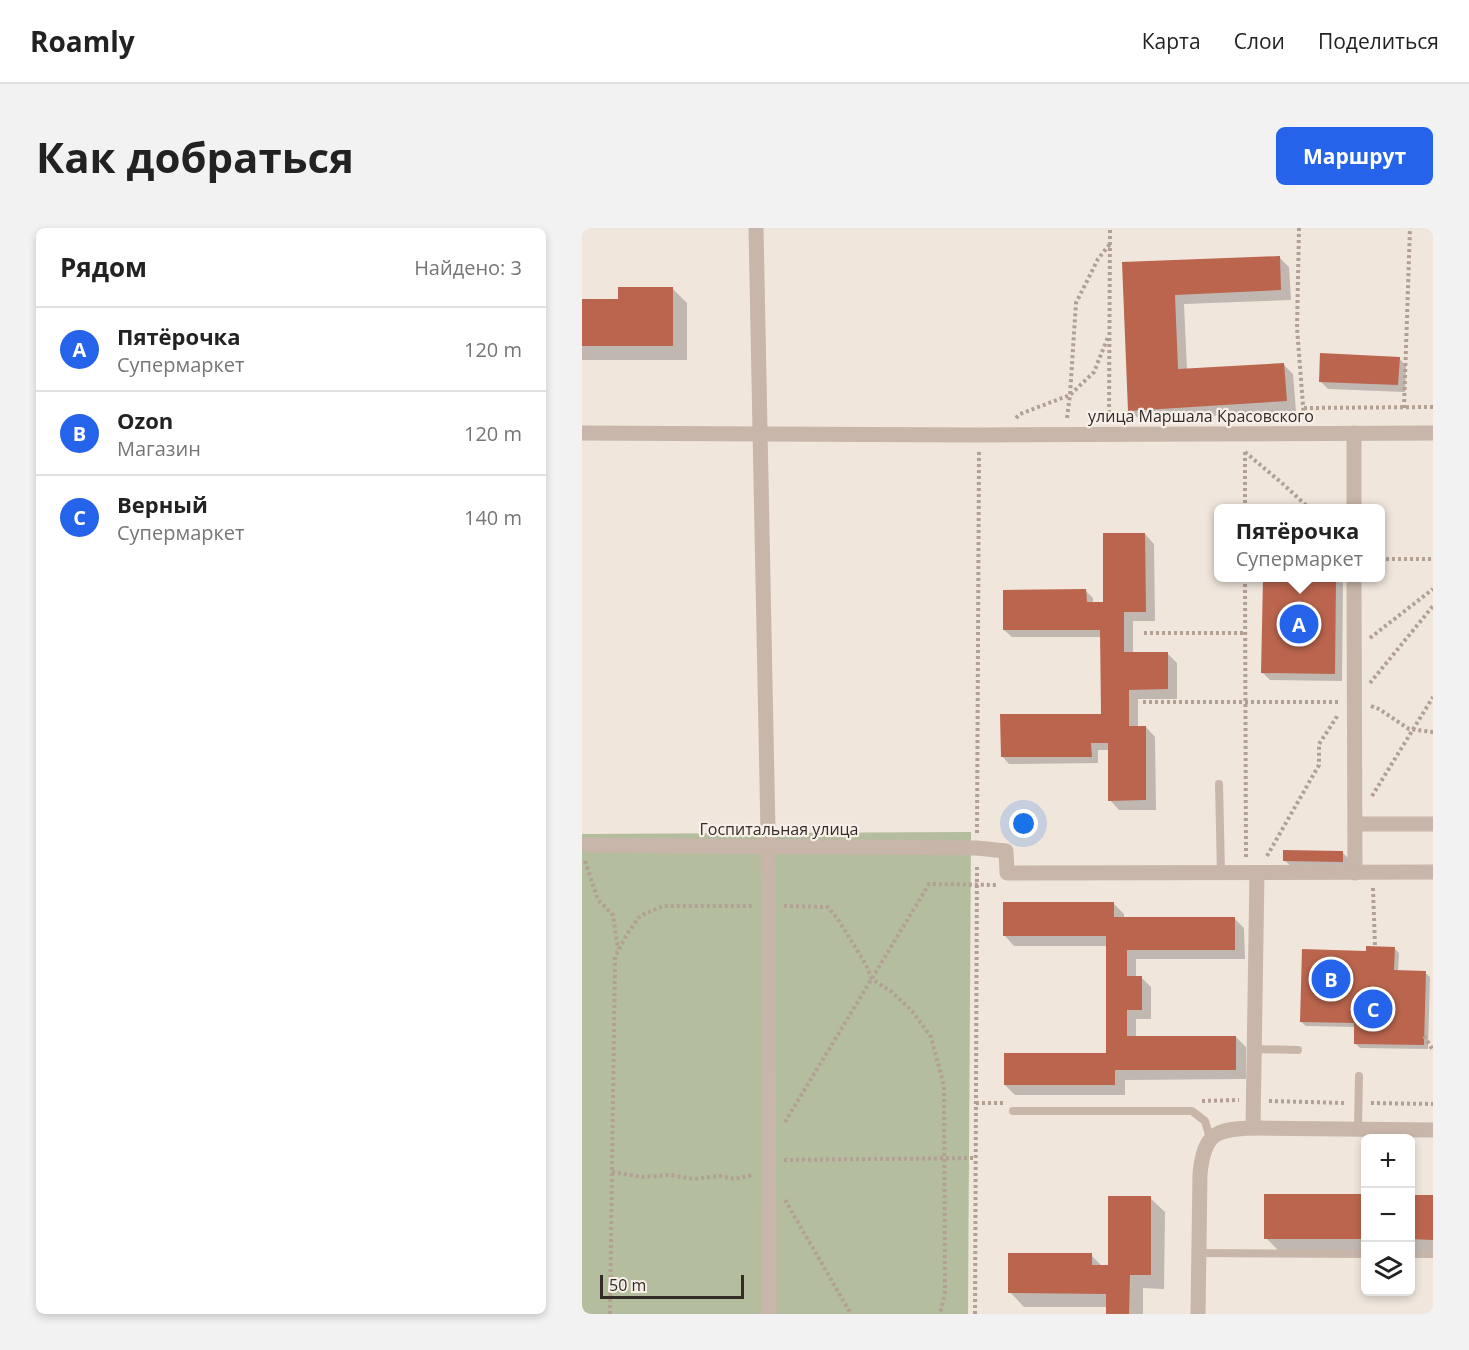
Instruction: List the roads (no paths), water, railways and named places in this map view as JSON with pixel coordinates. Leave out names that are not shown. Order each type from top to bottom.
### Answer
[{"type":"street","points":[[756,228],[768,840],[769,1314]]},
{"type":"street","name":"улица Маршала Красовского","points":[[582,433],[760,435],[1433,433]]},
{"type":"street","points":[[1354,433],[1354,504]]},
{"type":"street","points":[[1354,582],[1355,873]]},
{"type":"street","points":[[1354,824],[1433,824]]},
{"type":"street","name":"Госпитальная улица","points":[[582,845],[768,840],[977,848],[1006,851],[1007,873],[1221,873]]},
{"type":"street","points":[[1221,873],[1433,873]]},
{"type":"street","points":[[1252,873],[1253,1128]]},
{"type":"street","points":[[1198,1314],[1200,1174],[1202,1156],[1210,1138],[1227,1129],[1253,1128],[1433,1130]]},
{"type":"lane","points":[[1220,784],[1221,873]]},
{"type":"lane","points":[[1254,1049],[1298,1050]]},
{"type":"lane","points":[[1358,1129],[1359,1076]]},
{"type":"lane","points":[[1012,1107],[1192,1111],[1205,1121],[1210,1138]]},
{"type":"lane","points":[[1199,1252],[1361,1254]]},
{"type":"lane","points":[[1415,1254],[1433,1254]]},
{"type":"place","name":"Пятёрочка","points":[[1299,624]]},
{"type":"place","name":"Ozon","points":[[1331,979]]},
{"type":"place","name":"Верный","points":[[1373,1009]]}]
